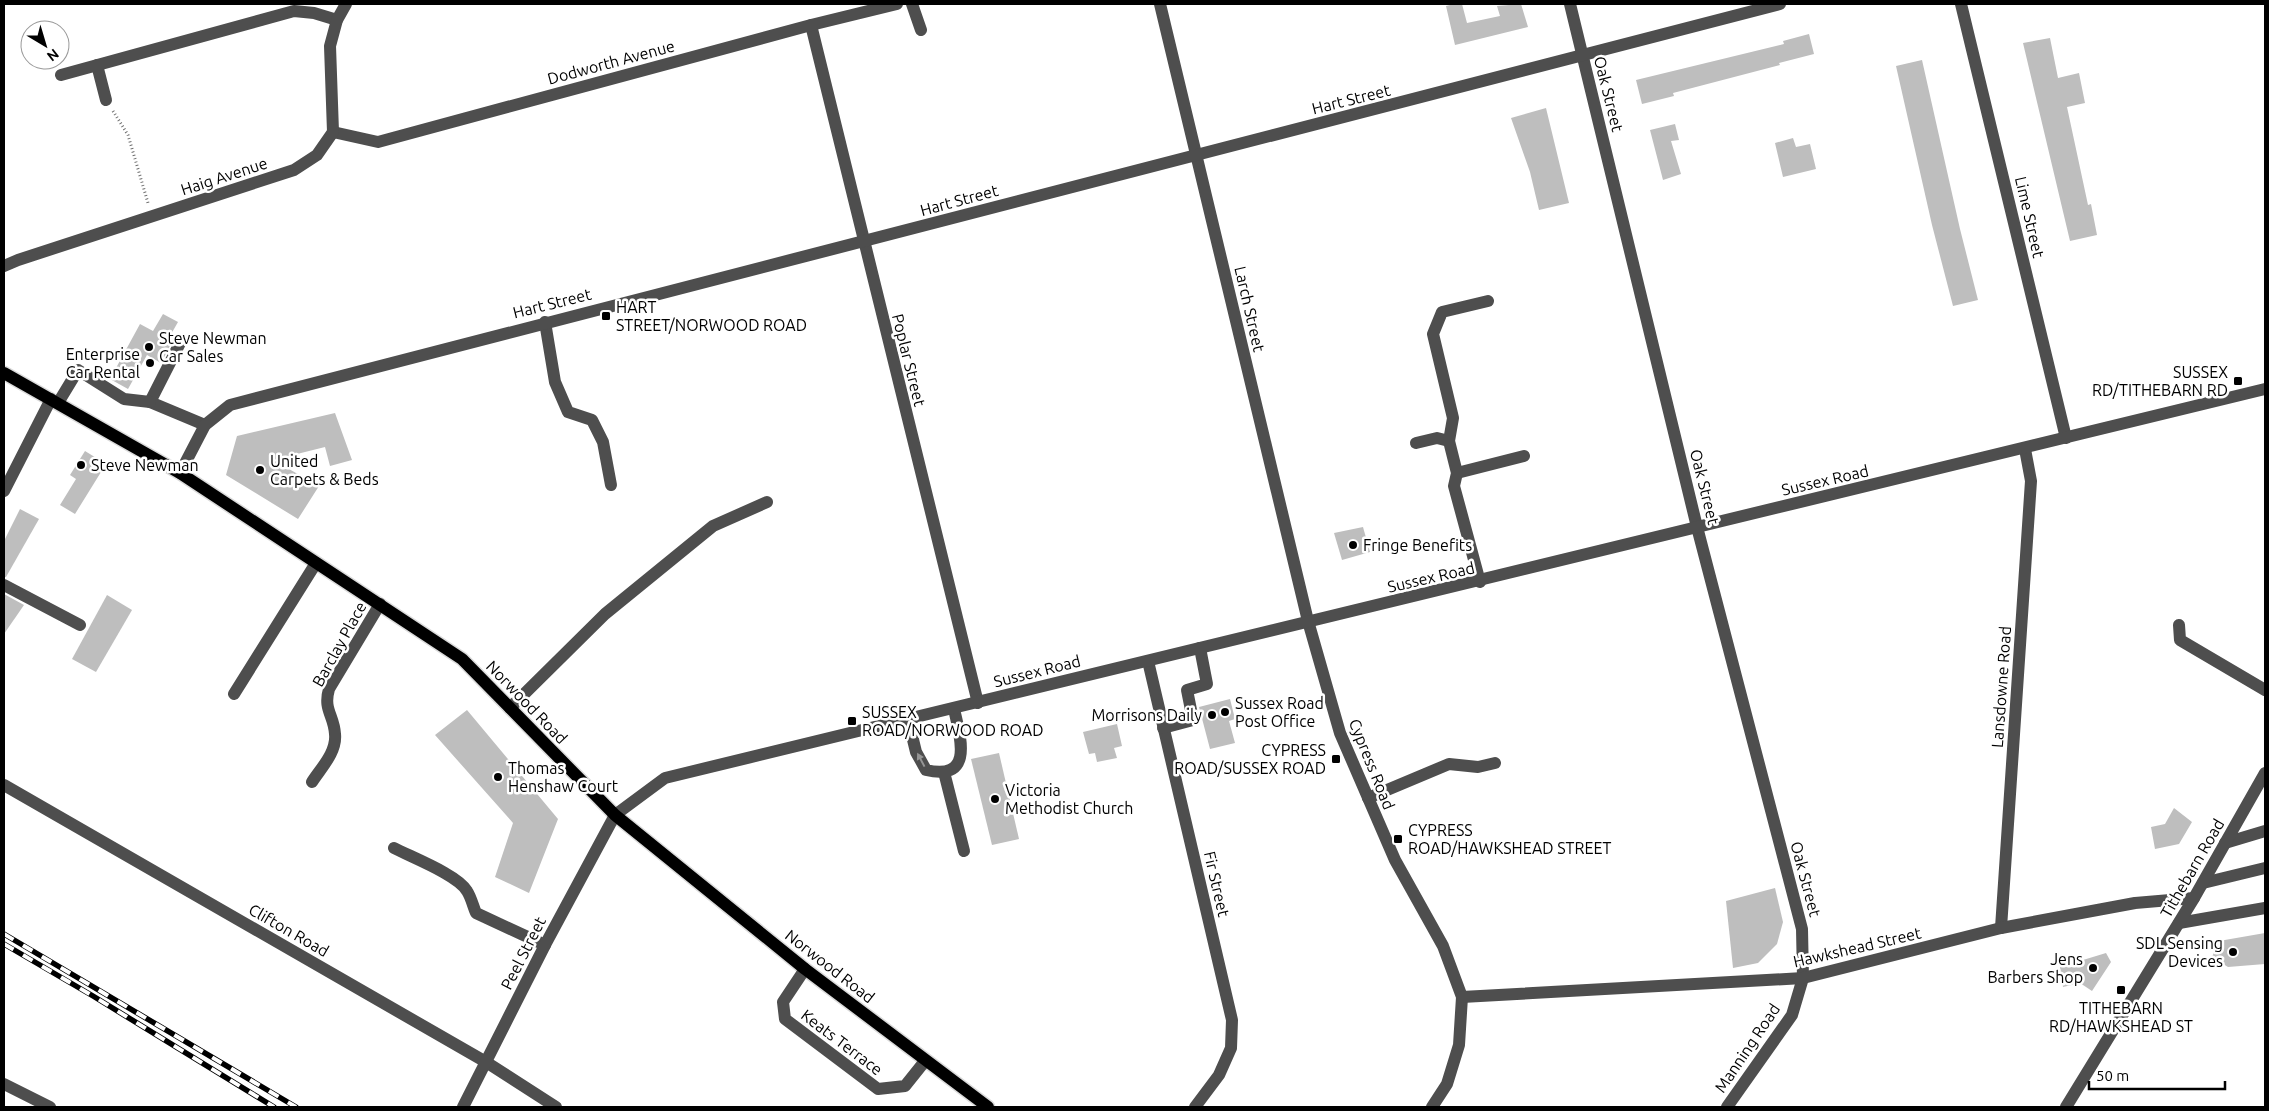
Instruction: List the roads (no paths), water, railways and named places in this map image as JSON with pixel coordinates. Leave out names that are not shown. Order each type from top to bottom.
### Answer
[{"type":"main road","name":"Norwood Road","points":[[4,373],[180,473],[462,659],[615,815],[805,969],[988,1107]]},
{"type":"street","points":[[333,132],[330,46],[337,20],[346,4]]},
{"type":"street","name":"Dodworth Avenue","points":[[333,132],[378,142],[811,25],[897,4]]},
{"type":"street","points":[[912,4],[921,30]]},
{"type":"street","name":"Larch Street","points":[[1160,4],[1308,621]]},
{"type":"street","name":"Oak Street","points":[[1570,4],[1697,527],[1802,929],[1803,978]]},
{"type":"street","name":"Hart Street","points":[[180,473],[205,425],[230,405],[1780,4]]},
{"type":"street","name":"Lime Street","points":[[1961,4],[2066,438]]},
{"type":"street","points":[[61,75],[294,11],[314,13],[337,20]]},
{"type":"street","name":"Poplar Street","points":[[811,25],[978,703]]},
{"type":"street","points":[[97,65],[106,100]]},
{"type":"street","name":"Haig Avenue","points":[[4,266],[294,170],[317,155],[333,132]]},
{"type":"street","points":[[1480,582],[1454,486],[1457,473],[1449,441],[1453,418],[1433,334],[1442,312],[1488,301]]},
{"type":"street","points":[[545,322],[555,382],[568,412],[592,420],[603,442],[611,485]]},
{"type":"street","points":[[150,402],[180,343]]},
{"type":"street","points":[[4,491],[55,401],[78,370],[124,399],[150,402],[205,425]]},
{"type":"street","name":"Sussex Road","points":[[615,815],[665,778],[954,709],[1308,621],[1480,582],[1697,527],[2025,449],[2265,389]]},
{"type":"street","points":[[1416,443],[1437,438],[1449,441]]},
{"type":"street","name":"Lansdowne Road","points":[[2002,928],[2031,480],[2025,449]]},
{"type":"street","points":[[1457,473],[1524,456]]},
{"type":"street","points":[[510,708],[605,614],[712,526],[767,502]]},
{"type":"street","points":[[234,694],[316,562]]},
{"type":"street","points":[[4,585],[80,624]]},
{"type":"street","name":"Barclay Place","points":[[312,782],[332,751],[335,742],[334,727],[326,704],[329,689],[380,604]]},
{"type":"street","name":"Cypress Road","points":[[1308,621],[1340,733],[1394,860],[1443,946],[1462,997],[1459,1045],[1447,1084],[1432,1107]]},
{"type":"street","points":[[2179,625],[2180,640],[2265,690]]},
{"type":"street","points":[[1163,728],[1193,720],[1187,690],[1208,684],[1200,648]]},
{"type":"street","name":"Fir Street","points":[[1148,661],[1232,1020],[1231,1048],[1219,1075],[1195,1107]]},
{"type":"street","points":[[908,719],[920,763],[926,770],[944,772],[953,767],[960,759],[963,750],[954,709]]},
{"type":"street","points":[[1368,798],[1449,764],[1478,766],[1495,763]]},
{"type":"street","points":[[944,772],[964,850]]},
{"type":"street","name":"Tithebarn Road","points":[[2066,1107],[2203,883],[2265,773]]},
{"type":"street","name":"Clifton Road","points":[[4,785],[486,1062],[556,1107]]},
{"type":"street","name":"Peel Street","points":[[463,1107],[545,945],[615,815]]},
{"type":"street","points":[[2225,843],[2265,832]]},
{"type":"street","points":[[394,848],[421,863],[447,873],[467,890],[476,913],[545,945]]},
{"type":"street","points":[[2203,883],[2265,868]]},
{"type":"street","name":"Hawkshead Street","points":[[1462,997],[1803,978],[2002,928],[2135,902],[2194,898]]},
{"type":"street","points":[[2179,923],[2265,908]]},
{"type":"street","name":"Keats Terrace","points":[[805,969],[783,1002],[785,1019],[878,1089],[905,1086],[925,1061]]},
{"type":"street","name":"Manning Road","points":[[1727,1107],[1792,1014],[1803,978]]},
{"type":"street","points":[[4,1084],[50,1107]]},
{"type":"railway","points":[[4,934],[296,1107]]},
{"type":"railway","points":[[4,944],[274,1107]]},
{"type":"place","name":"HART STREET/NORWOOD ROAD","points":[[606,316]]},
{"type":"place","name":"Steve Newman Car Sales","points":[[149,347]]},
{"type":"place","name":"Enterprise Car Rental","points":[[150,363]]},
{"type":"place","name":"SUSSEX RD/TITHEBARN RD","points":[[2238,381]]},
{"type":"place","name":"Steve Newman","points":[[81,465]]},
{"type":"place","name":"United Carpets & Beds","points":[[260,470]]},
{"type":"place","name":"Fringe Benefits","points":[[1353,545]]},
{"type":"place","name":"Sussex Road Post Office","points":[[1225,712]]},
{"type":"place","name":"Morrisons Daily","points":[[1212,715]]},
{"type":"place","name":"SUSSEX ROAD/NORWOOD ROAD","points":[[852,721]]},
{"type":"place","name":"CYPRESS ROAD/SUSSEX ROAD","points":[[1336,759]]},
{"type":"place","name":"Thomas Henshaw Court","points":[[498,777]]},
{"type":"place","name":"Victoria Methodist Church","points":[[995,799]]},
{"type":"place","name":"CYPRESS ROAD/HAWKSHEAD STREET","points":[[1398,839]]},
{"type":"place","name":"SDL Sensing Devices","points":[[2233,952]]},
{"type":"place","name":"Jens Barbers Shop","points":[[2093,968]]},
{"type":"place","name":"TITHEBARN RD/HAWKSHEAD ST","points":[[2121,990]]}]
